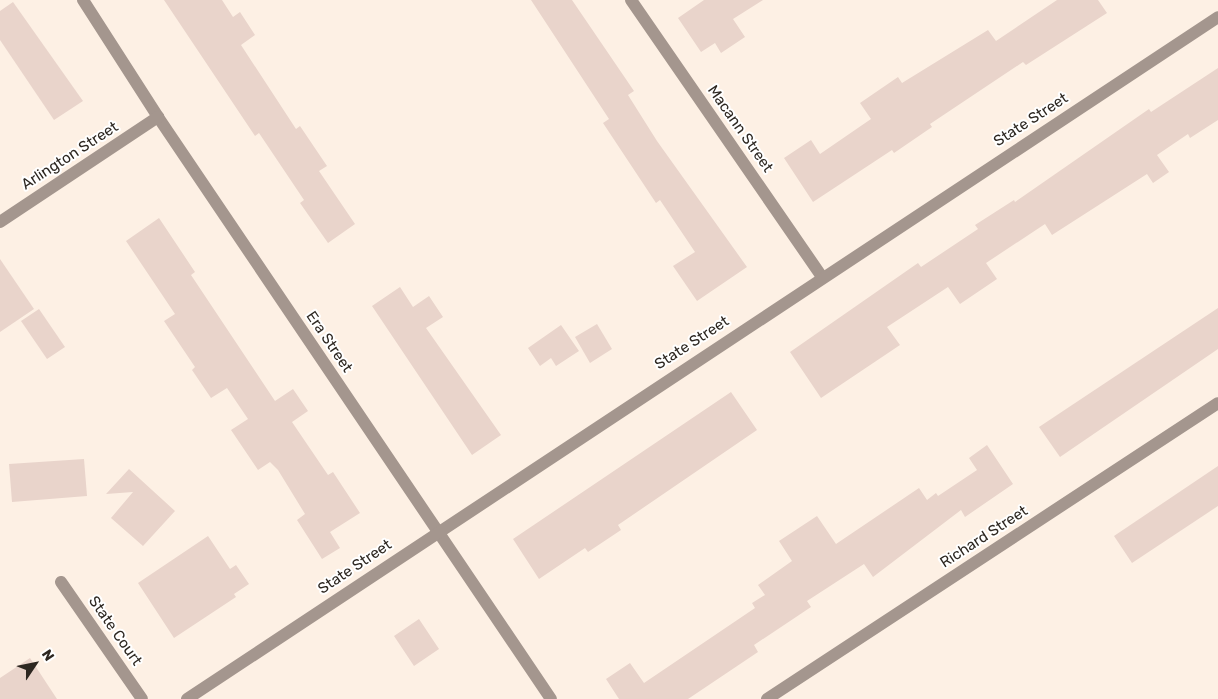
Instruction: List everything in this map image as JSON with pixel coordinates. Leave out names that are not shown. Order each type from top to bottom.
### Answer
[{"type":"street","name":"Era Street","points":[[83,0],[158,117],[552,699]]},
{"type":"street","name":"Macann Street","points":[[631,0],[822,277]]},
{"type":"street","name":"State Street","points":[[187,699],[437,531],[1218,17]]},
{"type":"street","name":"Arlington Street","points":[[0,222],[158,117]]},
{"type":"street","name":"Richard Street","points":[[767,699],[1218,403]]},
{"type":"street","name":"State Court","points":[[61,582],[142,699]]},
{"type":"building","points":[[164,0],[222,0],[233,17],[240,12],[255,35],[241,45],[296,129],[300,126],[327,166],[319,171],[355,224],[328,243],[300,203],[304,200],[259,133],[255,136]]},
{"type":"building","points":[[531,0],[572,0],[634,91],[628,95],[657,141],[747,267],[697,301],[673,266],[695,252],[660,200],[656,203],[603,123],[609,119]]},
{"type":"building","points":[[704,0],[763,0],[733,19],[745,37],[721,53],[715,43],[701,52],[678,18]]},
{"type":"building","points":[[1057,0],[1098,0],[1107,13],[1026,65],[1023,62],[930,124],[932,127],[894,153],[892,150],[813,202],[784,158],[811,140],[820,154],[871,119],[860,103],[898,77],[902,83],[988,30],[996,41]]},
{"type":"building","points":[[13,2],[83,101],[54,120],[0,40],[0,11]]},
{"type":"building","points":[[1218,68],[1218,120],[1190,138],[1188,134],[1157,155],[1169,172],[1153,183],[1147,174],[1052,235],[1045,224],[986,263],[997,279],[960,304],[948,287],[887,327],[900,345],[821,398],[790,352],[918,263],[921,267],[978,229],[975,225],[1014,200],[1015,202],[1149,109],[1151,112]]},
{"type":"building","points":[[159,218],[195,272],[191,275],[275,401],[293,389],[308,411],[292,422],[328,475],[333,472],[360,513],[330,532],[340,548],[322,559],[297,520],[305,514],[278,470],[270,462],[258,470],[231,430],[248,419],[227,388],[211,398],[192,370],[195,367],[164,321],[175,314],[126,241]]},
{"type":"building","points":[[0,259],[34,309],[0,332]]},
{"type":"building","points":[[400,287],[413,307],[429,296],[443,317],[426,328],[501,435],[472,455],[372,306]]},
{"type":"building","points":[[1218,308],[1218,349],[1060,457],[1039,427]]},
{"type":"building","points":[[39,309],[65,347],[47,359],[21,321]]},
{"type":"building","points":[[597,324],[612,349],[590,363],[575,337]]},
{"type":"building","points":[[561,325],[579,351],[556,366],[551,358],[540,366],[528,348]]},
{"type":"building","points":[[731,392],[757,430],[618,525],[621,530],[588,552],[585,548],[539,579],[513,539]]},
{"type":"building","points":[[987,445],[1013,484],[965,517],[961,510],[873,577],[864,564],[807,601],[811,607],[754,645],[758,652],[688,699],[619,699],[606,679],[630,663],[644,683],[755,608],[752,603],[765,595],[758,585],[792,561],[779,541],[817,516],[836,544],[919,488],[927,500],[936,493],[938,496],[977,470],[969,458]]},
{"type":"building","points":[[84,459],[87,496],[12,502],[9,464]]},
{"type":"building","points":[[1218,466],[1218,506],[1132,563],[1114,536]]},
{"type":"building","points":[[129,469],[175,511],[143,546],[111,518],[133,492],[106,494]]},
{"type":"building","points":[[208,536],[230,569],[236,565],[249,584],[234,594],[236,597],[174,638],[138,583]]},
{"type":"building","points":[[419,619],[439,649],[414,666],[394,636]]},
{"type":"building","points":[[30,658],[57,699],[0,699],[0,678]]}]
